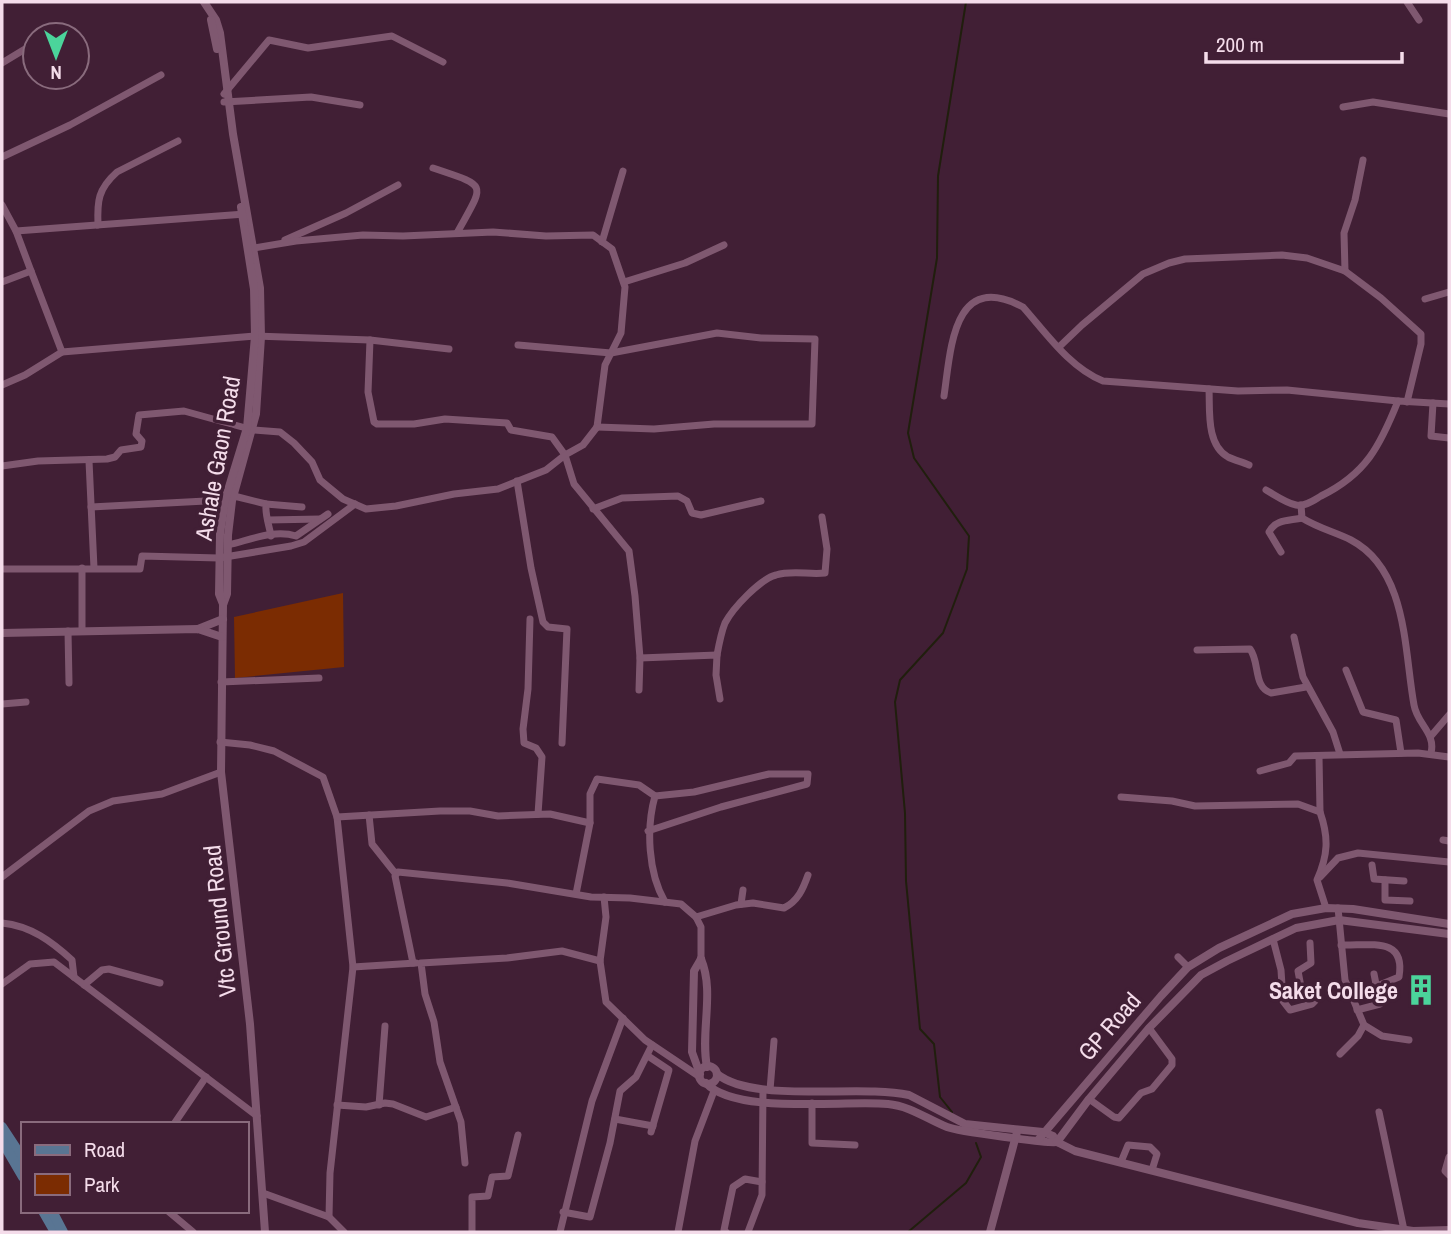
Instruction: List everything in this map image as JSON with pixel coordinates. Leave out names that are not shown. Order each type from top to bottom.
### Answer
[{"type":"main road","points":[[2,1127],[21,1157]]},
{"type":"main road","points":[[2,1142],[21,1174]]},
{"type":"main road","points":[[44,1213],[55,1232]]},
{"type":"main road","points":[[53,1213],[63,1232]]},
{"type":"street","name":"Ashale Gaon Road","points":[[204,2],[216,20],[219,33],[226,97],[257,288],[258,400],[234,496],[228,545],[223,557]]},
{"type":"street","points":[[1407,2],[1419,20]]},
{"type":"street","points":[[226,97],[251,58],[269,40],[308,48],[392,36],[443,62]]},
{"type":"street","points":[[2,63],[21,51]]},
{"type":"street","points":[[2,157],[70,125],[161,75]]},
{"type":"street","points":[[226,97],[311,97],[360,105]]},
{"type":"street","points":[[1343,107],[1373,102],[1449,114]]},
{"type":"street","points":[[98,225],[97,202],[111,178],[117,172],[178,141]]},
{"type":"street","points":[[1345,271],[1346,220],[1355,201],[1363,160]]},
{"type":"street","points":[[433,167],[472,181],[477,187],[476,200],[457,233]]},
{"type":"street","points":[[602,242],[623,171]]},
{"type":"street","points":[[275,244],[346,213],[398,186]]},
{"type":"street","points":[[2,207],[16,231],[62,352]]},
{"type":"street","points":[[16,231],[245,214]]},
{"type":"street","points":[[2,466],[38,461],[89,461],[115,457],[121,450],[141,447],[142,441],[136,434],[139,415],[184,411],[250,429],[280,432],[295,443],[312,462],[320,480],[343,499],[366,509],[498,489],[546,470],[583,445],[597,427],[605,365],[621,333],[625,287],[612,250],[593,235],[546,236],[493,232],[363,236],[251,248]]},
{"type":"street","points":[[624,282],[685,263],[723,245]]},
{"type":"street","points":[[1059,347],[1143,274],[1169,263],[1185,259],[1282,255],[1307,258],[1345,271],[1381,298],[1420,334],[1407,402]]},
{"type":"street","points":[[2,282],[31,271]]},
{"type":"street","points":[[1425,299],[1449,292]]},
{"type":"street","points":[[944,396],[951,349],[964,309],[972,301],[983,298],[1000,299],[1023,307],[1088,375],[1103,381],[1209,390],[1287,390],[1449,404]]},
{"type":"street","points":[[518,345],[611,352],[717,332],[761,338],[815,339],[812,424],[714,424],[653,429],[597,427]]},
{"type":"street","points":[[2,385],[25,375],[62,352],[258,337],[369,340],[449,349]]},
{"type":"street","points":[[369,340],[368,392],[377,424],[414,424],[445,419],[507,423],[511,430],[520,433],[552,436],[565,455],[574,484],[629,551],[640,658],[639,690]]},
{"type":"street","points":[[1209,390],[1210,425],[1215,444],[1227,457],[1249,465]]},
{"type":"street","points":[[1266,490],[1301,505],[1342,486],[1384,438],[1398,401]]},
{"type":"street","points":[[1433,403],[1431,436],[1449,438]]},
{"type":"street","name":"Ashale Gaon Road","points":[[223,605],[227,594],[223,557],[225,500],[250,429]]},
{"type":"street","points":[[89,461],[94,568]]},
{"type":"street","points":[[517,481],[543,622],[548,627],[568,629],[562,743]]},
{"type":"street","points":[[234,496],[266,505],[302,508]]},
{"type":"street","points":[[593,509],[622,498],[678,496],[687,501],[692,513],[701,515],[761,501]]},
{"type":"street","points":[[91,507],[225,500]]},
{"type":"street","points":[[2,569],[140,569],[142,556],[223,557],[292,546],[304,542],[355,504]]},
{"type":"street","points":[[266,505],[265,516],[271,536]]},
{"type":"street","points":[[1301,505],[1302,518]]},
{"type":"street","points":[[228,545],[256,536],[288,533],[296,536],[328,514]]},
{"type":"street","points":[[720,699],[716,675],[717,655],[720,637],[730,615],[768,578],[783,574],[826,571],[827,549],[822,517]]},
{"type":"street","points":[[1280,552],[1269,532],[1271,528],[1281,522],[1302,518],[1351,540],[1384,572],[1399,606],[1414,709],[1431,736],[1431,753]]},
{"type":"street","points":[[268,520],[320,519]]},
{"type":"street","points":[[82,568],[82,631]]},
{"type":"street","name":"Vtc Ground Road","points":[[223,605],[221,772],[250,1024],[265,1232]]},
{"type":"street","points":[[198,629],[223,619]]},
{"type":"street","points":[[530,619],[527,700],[523,729],[524,743],[536,748],[542,757],[538,814]]},
{"type":"street","points":[[2,633],[198,629],[222,637]]},
{"type":"street","points":[[68,631],[69,683]]},
{"type":"street","points":[[1294,637],[1306,687],[1321,707],[1340,754]]},
{"type":"street","points":[[1197,650],[1250,649],[1254,654],[1261,687],[1265,692],[1306,687]]},
{"type":"street","points":[[640,658],[717,655]]},
{"type":"street","points":[[1346,670],[1363,712],[1396,720],[1401,753]]},
{"type":"street","points":[[222,682],[319,678]]},
{"type":"street","points":[[2,704],[26,702]]},
{"type":"street","points":[[1431,736],[1449,715]]},
{"type":"street","points":[[220,742],[274,751],[323,776],[337,817],[353,967],[330,1173],[329,1217]]},
{"type":"street","points":[[1260,771],[1289,763],[1295,756],[1431,753],[1449,757]]},
{"type":"street","points":[[1319,756],[1320,812],[1326,831],[1326,860],[1317,880],[1326,908]]},
{"type":"street","points":[[2,877],[89,811],[113,801],[162,794],[221,772]]},
{"type":"street","points":[[576,894],[590,824],[590,794],[597,779],[639,785],[655,796],[694,792],[769,774],[808,774],[807,784],[721,807],[648,831]]},
{"type":"street","points":[[655,796],[648,831],[656,886],[665,902]]},
{"type":"street","points":[[1121,797],[1172,801],[1195,806],[1298,804],[1320,812]]},
{"type":"street","points":[[337,817],[470,811],[498,816],[550,814],[590,824]]},
{"type":"street","points":[[369,815],[371,842],[396,873],[434,1022],[440,1062],[461,1122],[465,1163]]},
{"type":"street","points":[[1317,880],[1338,859],[1358,853],[1449,862]]},
{"type":"street","points":[[1372,865],[1374,879],[1404,881]]},
{"type":"street","points":[[396,873],[498,881],[576,894],[681,904],[696,917],[701,927],[701,959],[706,972],[707,1067]]},
{"type":"street","points":[[696,917],[741,904],[753,903],[784,908],[794,902],[808,875]]},
{"type":"street","points":[[1385,880],[1384,899],[1410,901]]},
{"type":"street","points":[[741,904],[743,890]]},
{"type":"street","points":[[604,897],[606,917],[600,961],[606,1002],[652,1045],[702,1078],[714,1091],[743,1100],[762,1102],[899,1105],[964,1132],[1017,1133]]},
{"type":"street","points":[[1392,900],[1392,915]]},
{"type":"street","name":"GP Road","points":[[1041,1136],[1188,967],[1219,948],[1292,914],[1326,908],[1449,924]]},
{"type":"street","points":[[1338,908],[1345,980],[1364,1025],[1382,1036],[1409,1040]]},
{"type":"street","name":"GP Road","points":[[1057,1142],[1088,1100],[1149,1028],[1201,975],[1227,961],[1296,928],[1339,920],[1449,934]]},
{"type":"street","points":[[2,923],[19,925],[50,940],[72,960],[74,977]]},
{"type":"street","points":[[1257,929],[1264,943]]},
{"type":"street","points":[[1273,939],[1281,970],[1283,1001],[1288,1009],[1292,1010],[1312,1004],[1315,1000],[1312,989],[1302,988],[1297,974],[1311,963],[1310,943]]},
{"type":"street","points":[[1340,945],[1390,947],[1397,952],[1401,960],[1399,977],[1377,986]]},
{"type":"street","points":[[1219,948],[1227,961]]},
{"type":"street","points":[[353,967],[507,958],[562,951],[600,961]]},
{"type":"street","points":[[1178,957],[1188,967]]},
{"type":"street","points":[[701,959],[694,971],[692,1052],[702,1078]]},
{"type":"street","points":[[2,984],[30,964],[54,962],[257,1115]]},
{"type":"street","points":[[84,985],[108,969],[160,983]]},
{"type":"street","points":[[1357,1010],[1380,1004],[1374,974]]},
{"type":"street","points":[[560,1232],[592,1101],[623,1018]]},
{"type":"street","points":[[1340,1054],[1358,1036],[1364,1025]]},
{"type":"street","points":[[379,1105],[385,1026]]},
{"type":"street","points":[[1088,1100],[1119,1118],[1141,1093],[1152,1089],[1172,1065],[1172,1059],[1149,1028]]},
{"type":"street","points":[[748,1232],[760,1205],[762,1102],[774,1041]]},
{"type":"street","points":[[563,1212],[590,1217],[610,1143],[620,1091],[636,1076],[652,1045]]},
{"type":"street","points":[[615,1119],[652,1129],[669,1070],[648,1056]]},
{"type":"street","points":[[702,1078],[702,1069],[707,1067],[713,1068],[717,1074],[743,1088],[900,1093],[965,1124],[1041,1136],[1051,1144],[1057,1142],[1075,1151],[1358,1223],[1410,1231],[1449,1230]]},
{"type":"street","points":[[702,1078],[714,1082],[717,1074]]},
{"type":"street","points":[[175,1122],[206,1077]]},
{"type":"street","points":[[807,1090],[812,1143],[855,1144]]},
{"type":"street","points":[[678,1232],[695,1141],[714,1091]]},
{"type":"street","points":[[899,1105],[900,1093]]},
{"type":"street","points":[[338,1105],[356,1107],[393,1104],[426,1117],[456,1107]]},
{"type":"street","points":[[1380,1112],[1410,1231]]},
{"type":"street","points":[[990,1232],[1017,1133]]},
{"type":"street","points":[[472,1232],[472,1197],[488,1196],[492,1177],[509,1176],[518,1135]]},
{"type":"street","points":[[1121,1162],[1128,1145],[1150,1147],[1157,1154],[1152,1170]]},
{"type":"street","points":[[1449,1157],[1445,1171],[1449,1175]]},
{"type":"street","points":[[726,1232],[723,1230],[733,1187],[745,1180],[762,1182]]},
{"type":"street","points":[[263,1193],[329,1217],[344,1232]]},
{"type":"street","points":[[170,1213],[192,1232]]},
{"type":"green space","points":[[343,593],[344,667],[235,678],[234,617]]},
{"type":"waterway","points":[[952,1112],[940,1097],[934,1044],[920,1029],[906,881],[905,813],[895,702],[900,680],[943,633],[967,569],[969,536],[914,458],[908,433],[937,258],[938,176],[966,2]]},
{"type":"waterway","points":[[908,1232],[966,1183],[981,1157],[976,1143]]},
{"type":"place","name":"Saket College","points":[[1421,990]]}]
